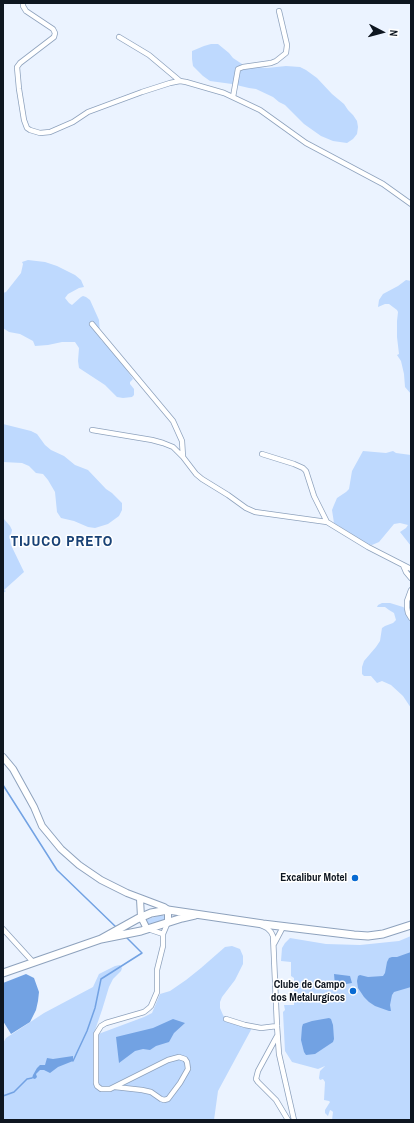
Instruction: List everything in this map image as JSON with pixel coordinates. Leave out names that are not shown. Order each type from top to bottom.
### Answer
[{"type":"main road","points":[[3,757],[13,769],[34,806],[42,826],[50,837],[79,865],[116,888],[140,899],[164,907],[168,910]]},
{"type":"main road","points":[[140,899],[141,917],[147,928]]},
{"type":"main road","points":[[168,910],[168,922]]},
{"type":"main road","points":[[101,939],[141,917],[151,913],[168,910],[183,911],[283,927],[368,936],[389,933],[409,925]]},
{"type":"main road","points":[[3,973],[101,939],[182,918],[201,915]]},
{"type":"street","points":[[23,3],[26,11],[53,29],[55,34],[54,37],[20,63],[17,67],[24,120],[30,130],[40,133],[50,132],[73,122],[88,112],[142,92],[180,81]]},
{"type":"street","points":[[233,97],[238,69],[271,63],[286,53],[287,45],[279,11]]},
{"type":"street","points":[[119,37],[149,55],[180,81],[233,97],[260,110],[313,148],[383,184],[411,204]]},
{"type":"street","points":[[92,324],[173,421],[182,441],[183,457]]},
{"type":"street","points":[[92,430],[164,443],[173,448],[183,457],[196,474],[202,479],[246,508],[255,512],[327,522],[368,547],[411,569]]},
{"type":"street","points":[[262,454],[294,464],[306,470],[314,496],[327,522]]},
{"type":"street","points":[[403,565],[411,578]]},
{"type":"street","points":[[411,590],[407,608],[411,618]]},
{"type":"street","points":[[115,1087],[151,1092],[164,1100],[168,1098],[180,1083],[188,1069],[188,1062],[179,1057],[168,1060],[110,1089],[103,1090],[99,1088],[96,1083],[96,1034],[101,1026],[106,1023],[144,1012],[151,1006],[157,992],[157,970],[163,934],[168,922]]},
{"type":"street","points":[[250,922],[267,928],[273,936],[279,1054],[294,1120]]},
{"type":"street","points":[[273,946],[283,927]]},
{"type":"street","points":[[147,928],[163,934]]},
{"type":"street","points":[[3,929],[33,962]]},
{"type":"street","points":[[226,1019],[261,1028],[277,1026]]},
{"type":"street","points":[[277,1036],[258,1071],[256,1079],[276,1100],[288,1120]]},
{"type":"shaded area","points":[[211,44],[218,44],[233,58],[245,66],[267,68],[286,66],[300,67],[306,70],[317,78],[344,104],[353,115],[357,121],[357,134],[347,143],[333,141],[321,136],[304,124],[285,105],[273,97],[256,89],[210,81],[193,66],[192,51]]},
{"type":"shaded area","points":[[28,260],[45,262],[57,266],[75,275],[81,280],[84,287],[68,294],[65,298],[72,305],[83,296],[90,300],[99,320],[101,340],[113,350],[133,379],[130,382],[134,389],[134,395],[132,397],[117,397],[105,385],[79,368],[79,348],[75,342],[62,342],[35,346],[33,341],[20,334],[9,332],[3,328],[3,293],[6,292],[21,273],[22,262]]},
{"type":"shaded area","points":[[406,280],[411,281],[411,394],[405,387],[401,361],[397,355],[399,354],[397,337],[398,312],[389,304],[378,307],[379,300],[383,294]]},
{"type":"shaded area","points":[[3,424],[37,434],[45,445],[51,450],[64,456],[75,465],[88,470],[122,503],[122,510],[119,516],[108,524],[95,528],[61,518],[57,512],[55,492],[43,474],[36,473],[29,466],[22,463],[3,462]]},
{"type":"shaded area","points":[[363,451],[386,453],[393,451],[396,453],[411,455],[411,546],[400,532],[408,525],[400,523],[394,524],[379,542],[372,545],[367,544],[334,523],[332,510],[334,505],[337,498],[349,489],[352,471]]},
{"type":"shaded area","points":[[3,518],[12,530],[10,539],[11,545],[24,572],[4,590],[6,591],[3,593]]},
{"type":"shaded area","points":[[382,603],[390,603],[403,607],[411,612],[411,708],[403,696],[391,685],[382,681],[377,683],[371,676],[364,676],[362,674],[364,661],[380,641],[382,628],[396,620],[394,613],[385,607],[377,607]]},
{"type":"shaded area","points":[[161,915],[164,916],[164,920],[147,925],[145,920]]},
{"type":"shaded area","name":"Clube de Campo dos Metalurgícos","points":[[411,936],[411,1120],[332,1120],[332,1111],[330,1110],[328,1116],[325,1113],[325,1110],[330,1102],[324,1100],[325,1082],[323,1079],[320,1080],[319,1078],[320,1071],[325,1066],[318,1069],[292,1062],[285,1051],[283,1012],[285,1010],[284,1005],[294,1005],[294,978],[291,976],[291,962],[281,961],[282,948],[290,938],[326,944],[360,945],[399,941]]},
{"type":"shaded area","points":[[232,946],[240,949],[243,956],[243,964],[235,980],[222,997],[220,1008],[227,1021],[252,1028],[218,1091],[214,1120],[3,1120],[3,1043],[6,1038],[44,1013],[93,987],[99,974],[120,965],[122,968],[121,971],[113,979],[109,987],[93,1036],[144,1017],[152,1013],[160,994],[170,991],[186,980],[225,947]]},
{"type":"water","points":[[411,952],[411,987],[394,992],[390,1005],[391,1011],[375,1006],[369,1002],[358,988],[358,976],[383,976],[389,958]]},
{"type":"water","points":[[26,974],[34,978],[39,992],[36,1010],[30,1022],[11,1034],[3,1021],[3,983]]},
{"type":"water","points":[[334,974],[350,976],[352,983],[335,986]]},
{"type":"water","points":[[329,1018],[331,1019],[333,1025],[333,1042],[315,1054],[306,1055],[301,1040],[303,1024]]},
{"type":"water","points":[[173,1019],[185,1023],[174,1033],[169,1042],[156,1046],[150,1050],[143,1049],[135,1051],[119,1063],[116,1037],[153,1028]]},
{"type":"water","points":[[73,1056],[73,1061],[58,1067],[50,1073],[40,1070],[36,1074],[37,1077],[35,1079],[32,1078],[40,1065],[45,1065],[47,1058],[53,1059]]},
{"type":"waterway","points":[[3,785],[57,870],[116,927]]},
{"type":"waterway","points":[[73,1061],[87,1031],[95,1008],[101,979],[142,953],[126,937]]},
{"type":"waterway","points":[[3,1096],[14,1092],[27,1079],[32,1078]]},
{"type":"place","name":"Excalibur Motel","points":[[355,878]]},
{"type":"place","name":"Clube de Campo dos Metalurgícos","points":[[353,991]]},
{"type":"district","name":"TIJUCO PRETO","points":[[62,542]]}]
